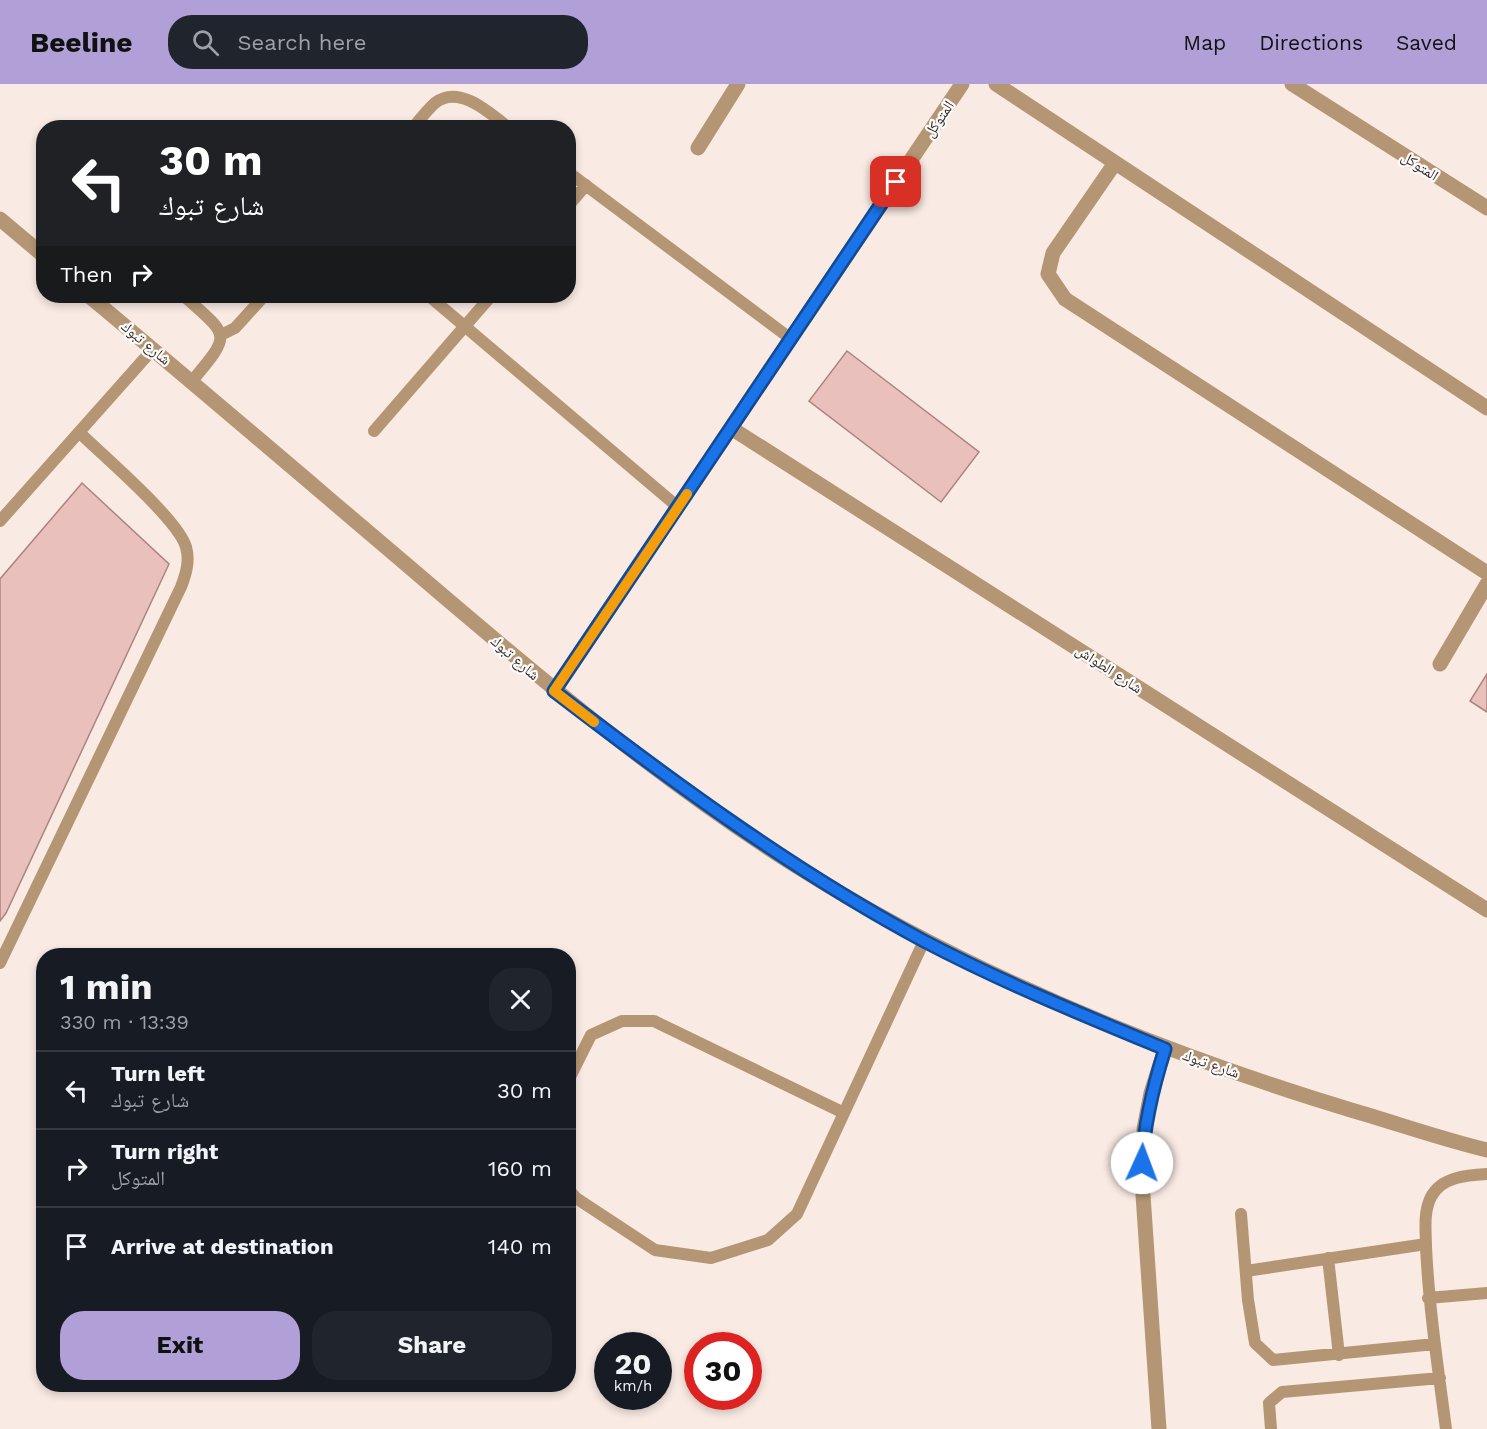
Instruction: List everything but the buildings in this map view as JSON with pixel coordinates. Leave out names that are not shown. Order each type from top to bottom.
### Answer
[{"type":"street","points":[[698,148],[738,84]]},
{"type":"street","name":"المتوكل","points":[[554,691],[962,84]]},
{"type":"street","points":[[996,84],[1487,408]]},
{"type":"street","name":"المتوكل","points":[[1292,84],[1487,208]]},
{"type":"street","points":[[1115,163],[1053,253],[1048,274],[1065,299],[1487,573]]},
{"type":"street","points":[[0,219],[36,249]]},
{"type":"street","name":"شارع تبوك","points":[[97,303],[554,691],[712,809],[796,866],[924,940],[1021,988],[1165,1049],[1300,1094],[1487,1150]]},
{"type":"street","name":"شارع الطواش","points":[[731,428],[1487,910]]},
{"type":"street","points":[[1440,664],[1487,584]]},
{"type":"street","points":[[1155,1425],[1142,1180],[1144,1129],[1151,1093],[1165,1049]]},
{"type":"lane","points":[[420,120],[436,101],[451,95],[471,99],[499,120]]},
{"type":"lane","points":[[576,178],[791,339]]},
{"type":"lane","points":[[576,197],[586,185]]},
{"type":"lane","points":[[192,303],[215,323],[221,334],[219,348],[192,381]]},
{"type":"lane","points":[[221,334],[235,328],[258,303]]},
{"type":"lane","points":[[437,303],[678,507]]},
{"type":"lane","points":[[374,431],[485,303]]},
{"type":"lane","points":[[0,521],[153,349]]},
{"type":"lane","points":[[0,963],[181,587],[188,562],[184,542],[174,525],[79,432]]},
{"type":"lane","points":[[576,1198],[655,1250],[711,1258],[768,1240],[796,1214],[924,940]]},
{"type":"lane","points":[[576,1065],[591,1035],[622,1021],[654,1021],[844,1113]]},
{"type":"lane","points":[[1446,1429],[1428,1298],[1425,1219],[1431,1197],[1444,1183],[1457,1177],[1487,1174]]},
{"type":"lane","points":[[1241,1214],[1256,1343],[1273,1360],[1435,1344]]},
{"type":"lane","points":[[1246,1271],[1426,1244]]},
{"type":"lane","points":[[1328,1258],[1339,1354]]},
{"type":"lane","points":[[1428,1298],[1487,1293]]},
{"type":"lane","points":[[1271,1429],[1269,1402],[1282,1392],[1440,1378]]},
{"type":"slow traffic","points":[[594,722],[554,691],[687,494]]},
{"type":"route","points":[[896,182],[554,691],[634,753],[712,809],[796,866],[869,909],[924,940],[1021,988],[1165,1049],[1151,1093],[1144,1129],[1142,1163]]}]
